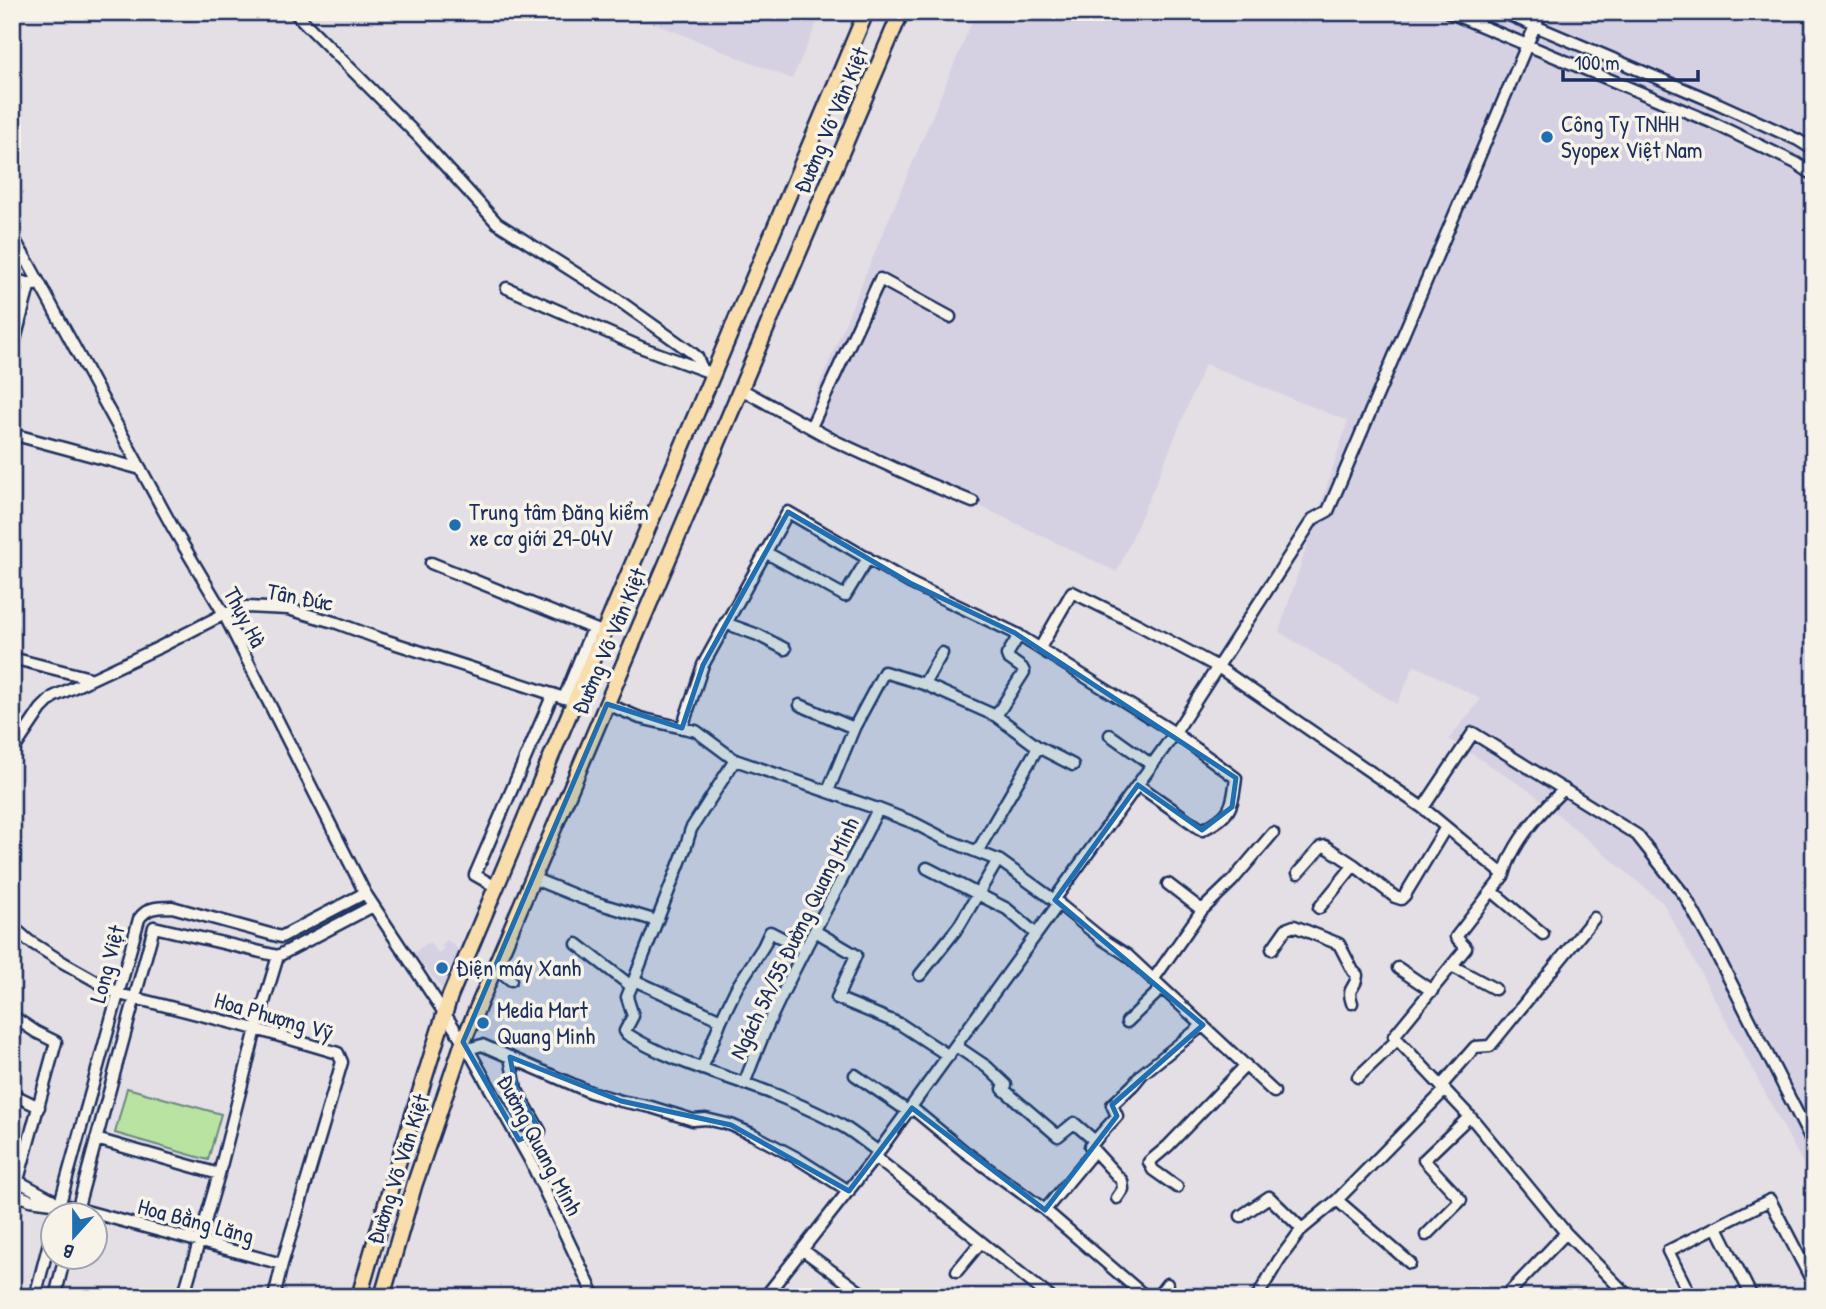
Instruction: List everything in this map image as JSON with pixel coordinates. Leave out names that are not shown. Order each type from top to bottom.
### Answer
[{"type":"highway","name":"Đường Võ Văn Kiệt","points":[[382,1297],[414,1186],[495,967],[901,12]]},
{"type":"highway","name":"Đường Võ Văn Kiệt","points":[[359,1297],[450,996],[598,631],[707,372],[792,189],[863,13]]},
{"type":"street","points":[[294,12],[418,136],[498,223],[618,300],[691,352],[707,372]]},
{"type":"street","points":[[1448,12],[1711,122],[1796,163],[1814,175]]},
{"type":"street","points":[[1502,12],[1719,104],[1814,150]]},
{"type":"street","points":[[765,1297],[849,1191],[949,1056],[1175,733],[1313,519],[1328,511],[1541,12]]},
{"type":"street","name":"Thụy Hà","points":[[12,236],[198,572],[224,614],[365,893],[444,1016]]},
{"type":"street","points":[[12,279],[42,287]]},
{"type":"street","points":[[811,427],[880,279],[950,317]]},
{"type":"street","points":[[12,351],[30,283]]},
{"type":"street","points":[[507,288],[643,348],[707,372]]},
{"type":"street","points":[[741,389],[835,441],[973,502]]},
{"type":"street","points":[[12,434],[141,469]]},
{"type":"street","points":[[682,728],[703,664],[788,512],[910,583],[1019,635],[1175,733],[1236,778],[1232,807],[1218,822],[1202,830],[1138,785]]},
{"type":"street","points":[[765,552],[845,596],[867,558]]},
{"type":"street","points":[[431,563],[598,631]]},
{"type":"street","points":[[1040,648],[1072,592],[1218,667],[1423,808],[1504,874]]},
{"type":"street","name":"Tân Đức","points":[[12,752],[40,709],[53,697],[224,614],[246,607],[288,609],[570,699]]},
{"type":"street","points":[[725,623],[758,635],[785,649]]},
{"type":"street","points":[[996,716],[1024,672],[1007,655],[1019,635]]},
{"type":"street","points":[[924,684],[942,653]]},
{"type":"street","points":[[12,658],[91,678]]},
{"type":"street","points":[[828,791],[854,728],[884,671],[924,684],[996,716],[1038,747],[1073,765]]},
{"type":"street","points":[[496,887],[475,875],[553,694]]},
{"type":"street","points":[[607,704],[640,718],[696,731],[735,760],[878,809],[998,860],[1057,901],[1127,956],[1274,1092]]},
{"type":"street","points":[[800,705],[854,728]]},
{"type":"street","points":[[1423,808],[1474,733],[1637,835],[1685,896],[1814,1146]]},
{"type":"street","points":[[1110,736],[1152,765]]},
{"type":"street","points":[[976,852],[1038,747]]},
{"type":"street","points":[[735,760],[691,829],[627,997],[633,1016],[625,1031],[702,1069],[775,1095],[845,1127],[1050,1297]]},
{"type":"street","points":[[1564,789],[1533,822],[1517,846],[1504,874],[1455,937],[1466,948],[1394,1036],[1470,1116],[1566,1233],[1629,1297]]},
{"type":"street","name":"Ngách 5A/55 Đường Quang Minh","points":[[744,1084],[766,1030],[878,809]]},
{"type":"street","points":[[1298,873],[1321,847],[1325,846],[1401,899],[1446,827]]},
{"type":"street","points":[[1153,980],[1202,910],[1232,881],[1273,833]]},
{"type":"street","points":[[920,975],[959,926],[998,860]]},
{"type":"street","points":[[1319,908],[1354,865]]},
{"type":"street","points":[[927,868],[1007,909],[1036,934]]},
{"type":"street","points":[[533,878],[584,899],[657,921]]},
{"type":"street","points":[[1168,884],[1202,910]]},
{"type":"street","points":[[1492,891],[1543,934]]},
{"type":"street","name":"Long Việt","points":[[61,1200],[139,919],[148,909],[172,907],[281,937],[365,893]]},
{"type":"street","points":[[183,1297],[278,956],[373,906]]},
{"type":"street","points":[[148,909],[154,927]]},
{"type":"street","points":[[1258,1297],[1279,1260],[1302,1229],[1337,1200],[1443,1088],[1475,1047],[1490,1046],[1594,918]]},
{"type":"street","name":"Hoa Phượng Vỹ","points":[[12,926],[29,941],[120,994],[256,1029],[338,1054],[342,1062],[274,1297]]},
{"type":"street","points":[[1272,949],[1286,929],[1294,926],[1339,944],[1357,975],[1349,995],[1352,1003]]},
{"type":"street","name":"Long Việt","points":[[79,1200],[154,927],[278,956]]},
{"type":"street","points":[[815,931],[856,955],[836,998],[900,1024],[949,1056]]},
{"type":"street","points":[[702,1069],[737,987],[770,932],[805,950]]},
{"type":"street","points":[[577,944],[633,983],[721,1020]]},
{"type":"street","points":[[1452,966],[1495,989]]},
{"type":"street","points":[[495,967],[511,980]]},
{"type":"street","points":[[1398,968],[1432,990]]},
{"type":"street","points":[[1127,1022],[1162,988]]},
{"type":"street","points":[[12,1016],[56,1042],[39,1107],[15,1179]]},
{"type":"street","name":"Đường Quang Minh","points":[[444,1016],[465,1046],[530,1160],[595,1297]]},
{"type":"street","points":[[1045,1210],[1117,1116],[1112,1105],[1142,1074],[1203,1025]]},
{"type":"street","points":[[1358,1077],[1397,1040]]},
{"type":"street","points":[[465,1046],[482,1045],[570,1084],[621,1101],[693,1120],[706,1119],[731,1125],[797,1158],[849,1191]]},
{"type":"street","points":[[956,1046],[987,1067],[1006,1085],[1003,1089],[1058,1136],[1074,1123],[1122,1181],[1123,1189],[1117,1198]]},
{"type":"street","points":[[510,1057],[516,1089],[540,1131],[519,1140]]},
{"type":"street","points":[[1177,1187],[1153,1170],[1149,1162],[1168,1146],[1246,1065]]},
{"type":"street","points":[[855,1075],[910,1110],[1045,1210],[1146,1297]]},
{"type":"street","points":[[12,1094],[39,1107]]},
{"type":"street","points":[[1426,1235],[1461,1200],[1424,1160],[1470,1116]]},
{"type":"street","points":[[96,1139],[219,1174]]},
{"type":"street","name":"Hoa Bằng Lăng","points":[[15,1179],[45,1200]]},
{"type":"street","points":[[12,1208],[14,1193]]},
{"type":"street","name":"Hoa Bằng Lăng","points":[[14,1193],[38,1203]]},
{"type":"street","points":[[1241,1216],[1269,1197],[1302,1229]]},
{"type":"street","points":[[1337,1200],[1410,1263]]},
{"type":"street","points":[[1691,1297],[1668,1251],[1770,1200],[1814,1285]]},
{"type":"street","name":"Hoa Bằng Lăng","points":[[108,1220],[282,1264]]},
{"type":"street","points":[[1717,1227],[1752,1297]]},
{"type":"street","points":[[1505,1297],[1566,1233]]},
{"type":"street","points":[[957,1271],[981,1242]]},
{"type":"street","points":[[803,1250],[867,1297]]},
{"type":"street","points":[[35,1297],[42,1270]]},
{"type":"street","points":[[55,1297],[62,1270]]},
{"type":"street","points":[[1157,1297],[1167,1284]]},
{"type":"highlighted area","points":[[788,512],[910,583],[1015,633],[1236,778],[1232,807],[1202,830],[1138,785],[1055,900],[1203,1025],[1112,1105],[1117,1116],[1045,1210],[912,1108],[849,1191],[731,1125],[621,1101],[510,1057],[516,1089],[540,1131],[519,1140],[463,1042],[607,704],[682,728],[703,665]]},
{"type":"shaded area","points":[[627,12],[822,12],[792,79]]},
{"type":"shaded area","points":[[976,12],[1814,12],[1814,1184],[1663,903],[1531,792],[1449,739],[1481,699],[1414,665],[1397,704],[1279,632],[1348,421],[1205,364],[1117,572],[804,421]]},
{"type":"shaded area","name":"Điện máy Xanh","points":[[447,940],[465,955],[445,993],[414,953],[429,942],[438,953],[444,949],[441,945]]},
{"type":"shaded area","name":"Media Mart Quang Minh","points":[[483,999],[495,1007],[488,1019],[503,1032],[493,1043],[471,1027]]},
{"type":"green space","points":[[127,1088],[221,1114],[208,1160],[115,1133]]},
{"type":"place","name":"Công Ty TNHH Syopex Việt Nam","points":[[1547,137]]},
{"type":"place","name":"Trung tâm Đăng kiểm xe cơ giới 29-04V","points":[[455,525]]},
{"type":"place","name":"Điện máy Xanh","points":[[442,968]]},
{"type":"place","name":"Media Mart Quang Minh","points":[[483,1023]]}]
